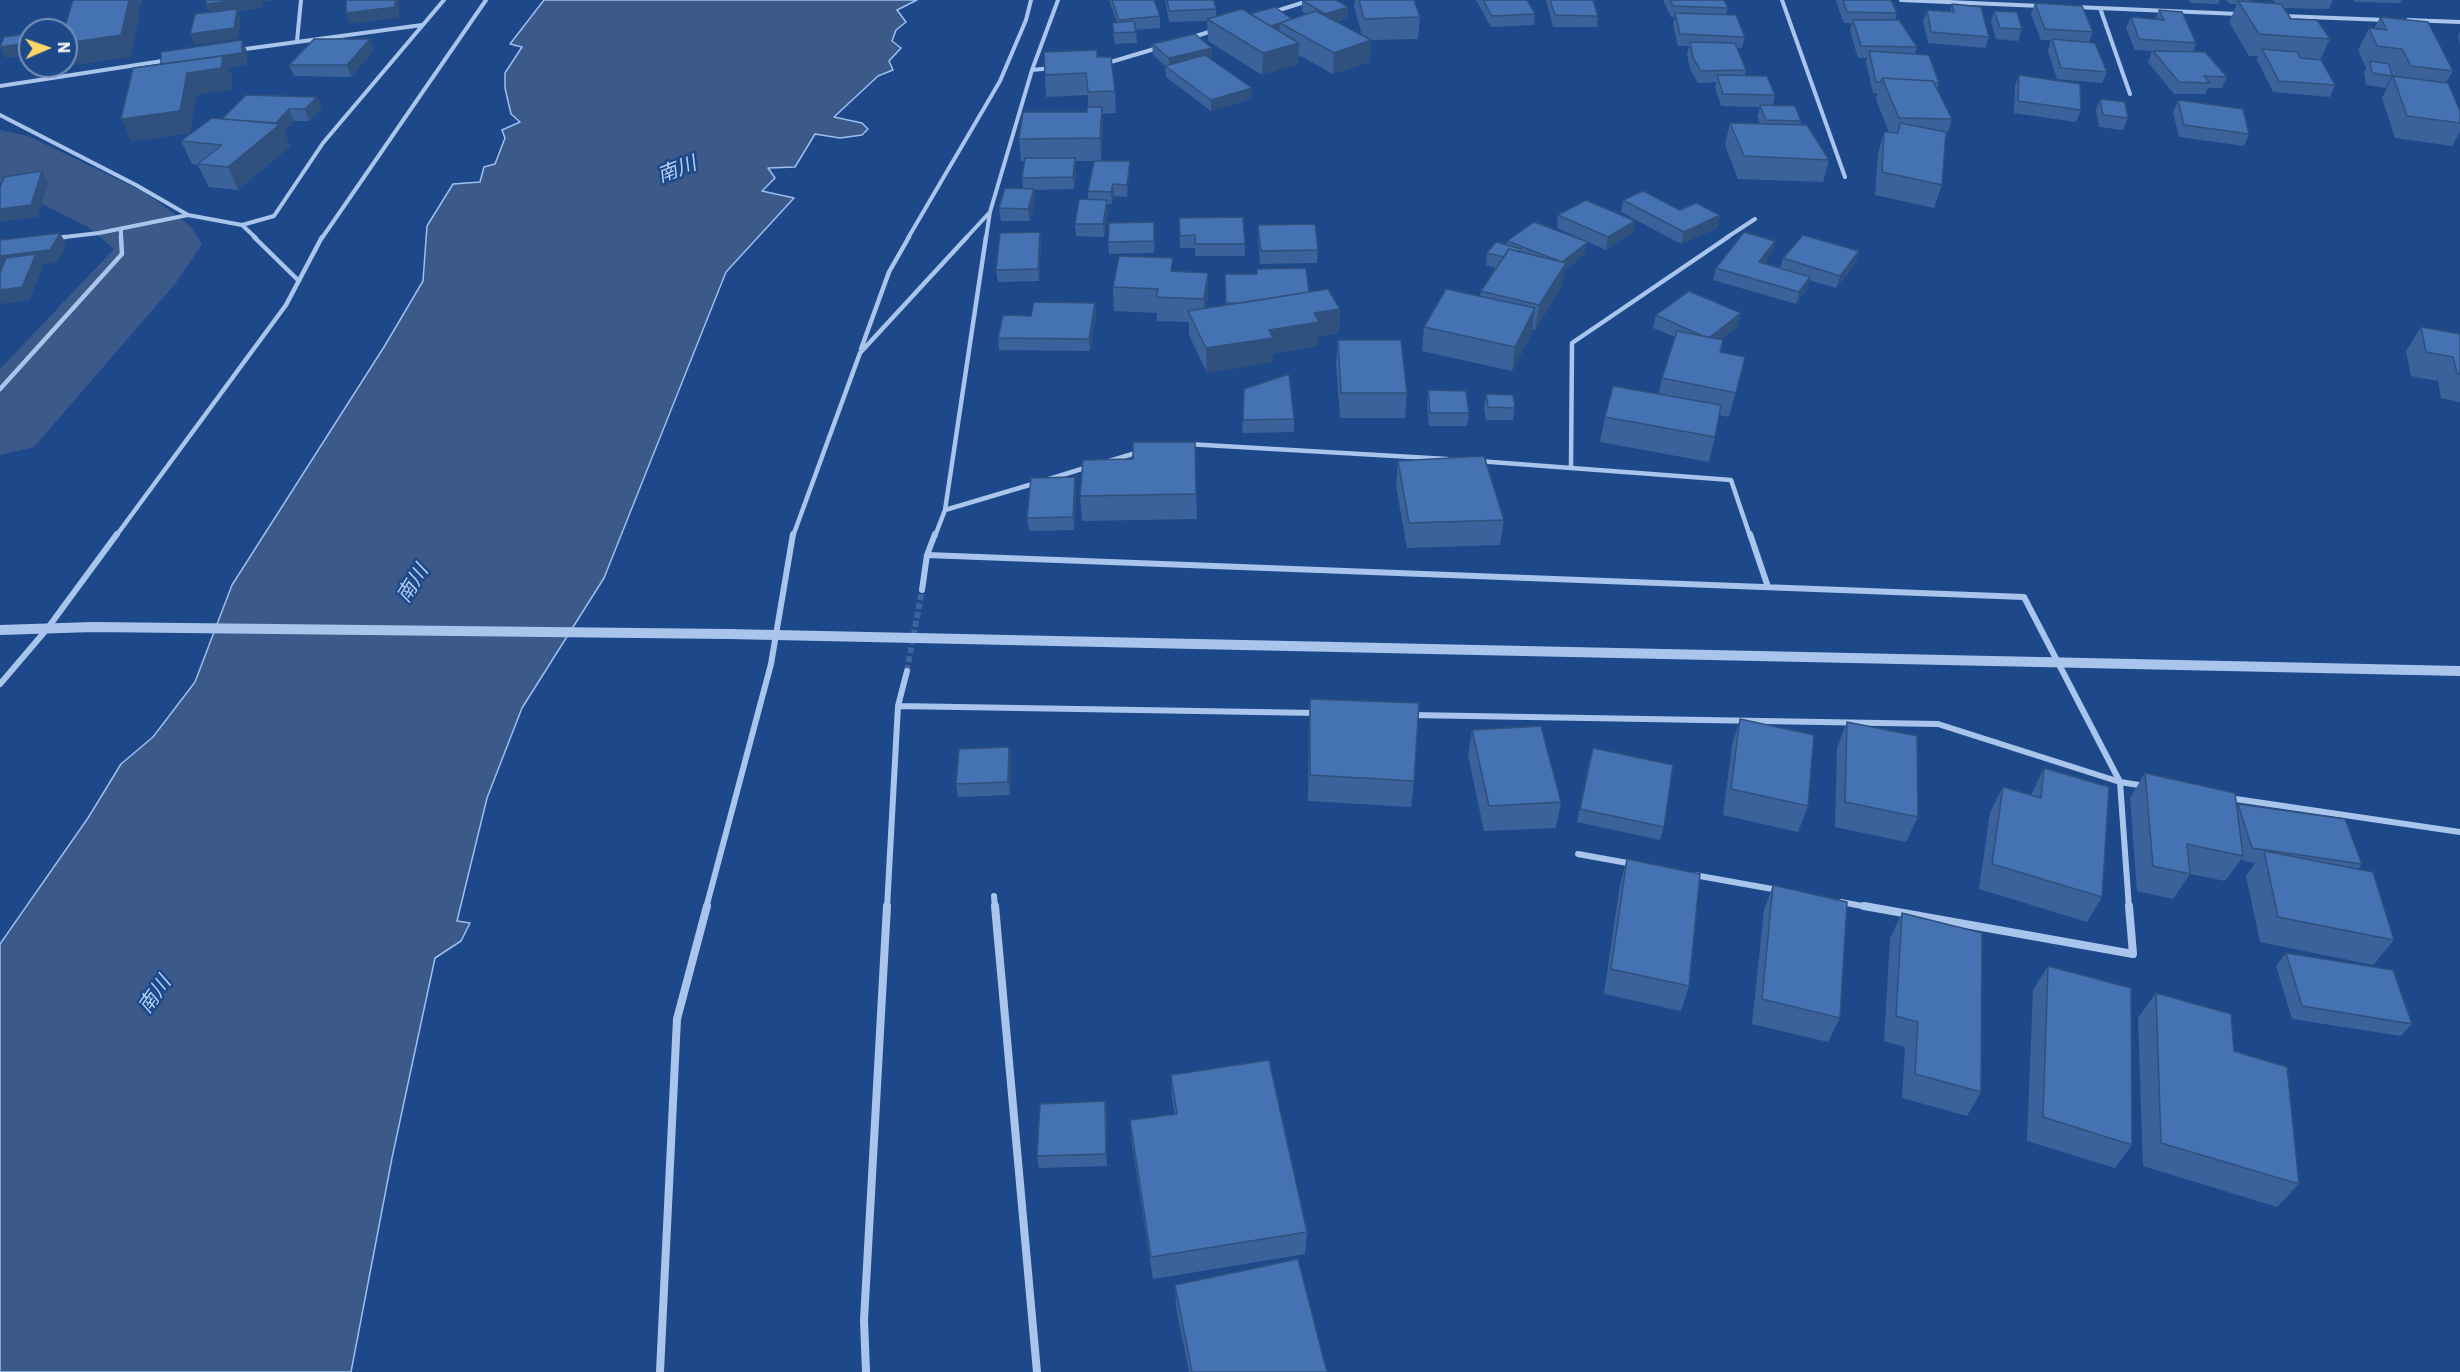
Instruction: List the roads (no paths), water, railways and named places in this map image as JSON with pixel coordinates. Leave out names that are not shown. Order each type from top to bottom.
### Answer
[{"type":"street","points":[[297,41],[301,0]]},
{"type":"street","points":[[0,115],[136,185],[188,215],[242,225],[274,216],[324,143],[444,0]]},
{"type":"street","points":[[0,684],[47,629],[286,305],[324,234],[486,0]]},
{"type":"street","points":[[660,1372],[677,1018],[771,664],[794,530],[889,272],[1000,81],[1026,20],[1031,0]]},
{"type":"street","points":[[921,590],[927,555],[945,510],[990,212],[1032,70],[1058,0]]},
{"type":"street","points":[[1267,14],[1311,0]]},
{"type":"street","points":[[1782,0],[1845,177]]},
{"type":"street","points":[[1901,0],[2046,6]]},
{"type":"street","points":[[2032,0],[2035,6]]},
{"type":"street","points":[[2068,7],[2248,14]]},
{"type":"street","points":[[2100,8],[2130,94]]},
{"type":"street","points":[[2271,15],[2387,20]]},
{"type":"street","points":[[2398,20],[2460,22]]},
{"type":"street","points":[[229,51],[422,25]]},
{"type":"street","points":[[1189,38],[1222,28]]},
{"type":"street","points":[[1100,64],[1111,63],[1167,45]]},
{"type":"street","points":[[0,86],[171,60]]},
{"type":"street","points":[[1032,70],[1054,68]]},
{"type":"street","points":[[860,353],[990,212]]},
{"type":"street","points":[[44,240],[99,234],[188,215]]},
{"type":"street","points":[[1571,466],[1572,344],[1755,219]]},
{"type":"street","points":[[242,225],[299,281]]},
{"type":"street","points":[[0,389],[122,254],[121,230]]},
{"type":"street","points":[[1181,443],[1458,459]]},
{"type":"street","points":[[1102,463],[1147,449]]},
{"type":"street","points":[[1469,460],[1731,480],[1768,587]]},
{"type":"street","points":[[945,510],[1091,466]]},
{"type":"street","points":[[927,555],[2024,597],[2120,782],[2133,954],[1838,901]]},
{"type":"street","points":[[0,630],[93,627],[728,634],[2460,671]]},
{"type":"street","points":[[866,1372],[864,1320],[898,706],[907,671]]},
{"type":"street","points":[[898,706],[1328,714]]},
{"type":"street","points":[[1400,715],[1938,724],[2120,782],[2156,787]]},
{"type":"street","points":[[2226,798],[2460,832]]},
{"type":"street","points":[[1578,854],[1637,865]]},
{"type":"street","points":[[1684,873],[1790,892]]},
{"type":"street","points":[[994,896],[1037,1372]]},
{"type":"water","name":"南川","points":[[544,0],[917,0],[897,10],[906,22],[896,30],[892,41],[901,48],[889,61],[893,70],[878,76],[834,117],[862,123],[868,129],[862,135],[840,138],[815,134],[795,167],[768,168],[775,178],[762,191],[794,198],[726,272],[604,578],[522,708],[487,798],[457,921],[470,923],[461,941],[435,958],[392,1158],[351,1372],[0,1372],[0,944],[88,818],[121,764],[153,737],[195,682],[232,585],[384,347],[423,281],[427,226],[453,184],[480,182],[484,167],[495,164],[505,138],[502,130],[520,122],[511,114],[505,88],[505,73],[522,47],[510,44]]},
{"type":"waterway","points":[[0,153],[117,210],[160,244],[145,266],[0,426]]},
{"type":"tunnel","points":[[907,671],[922,590]]}]
